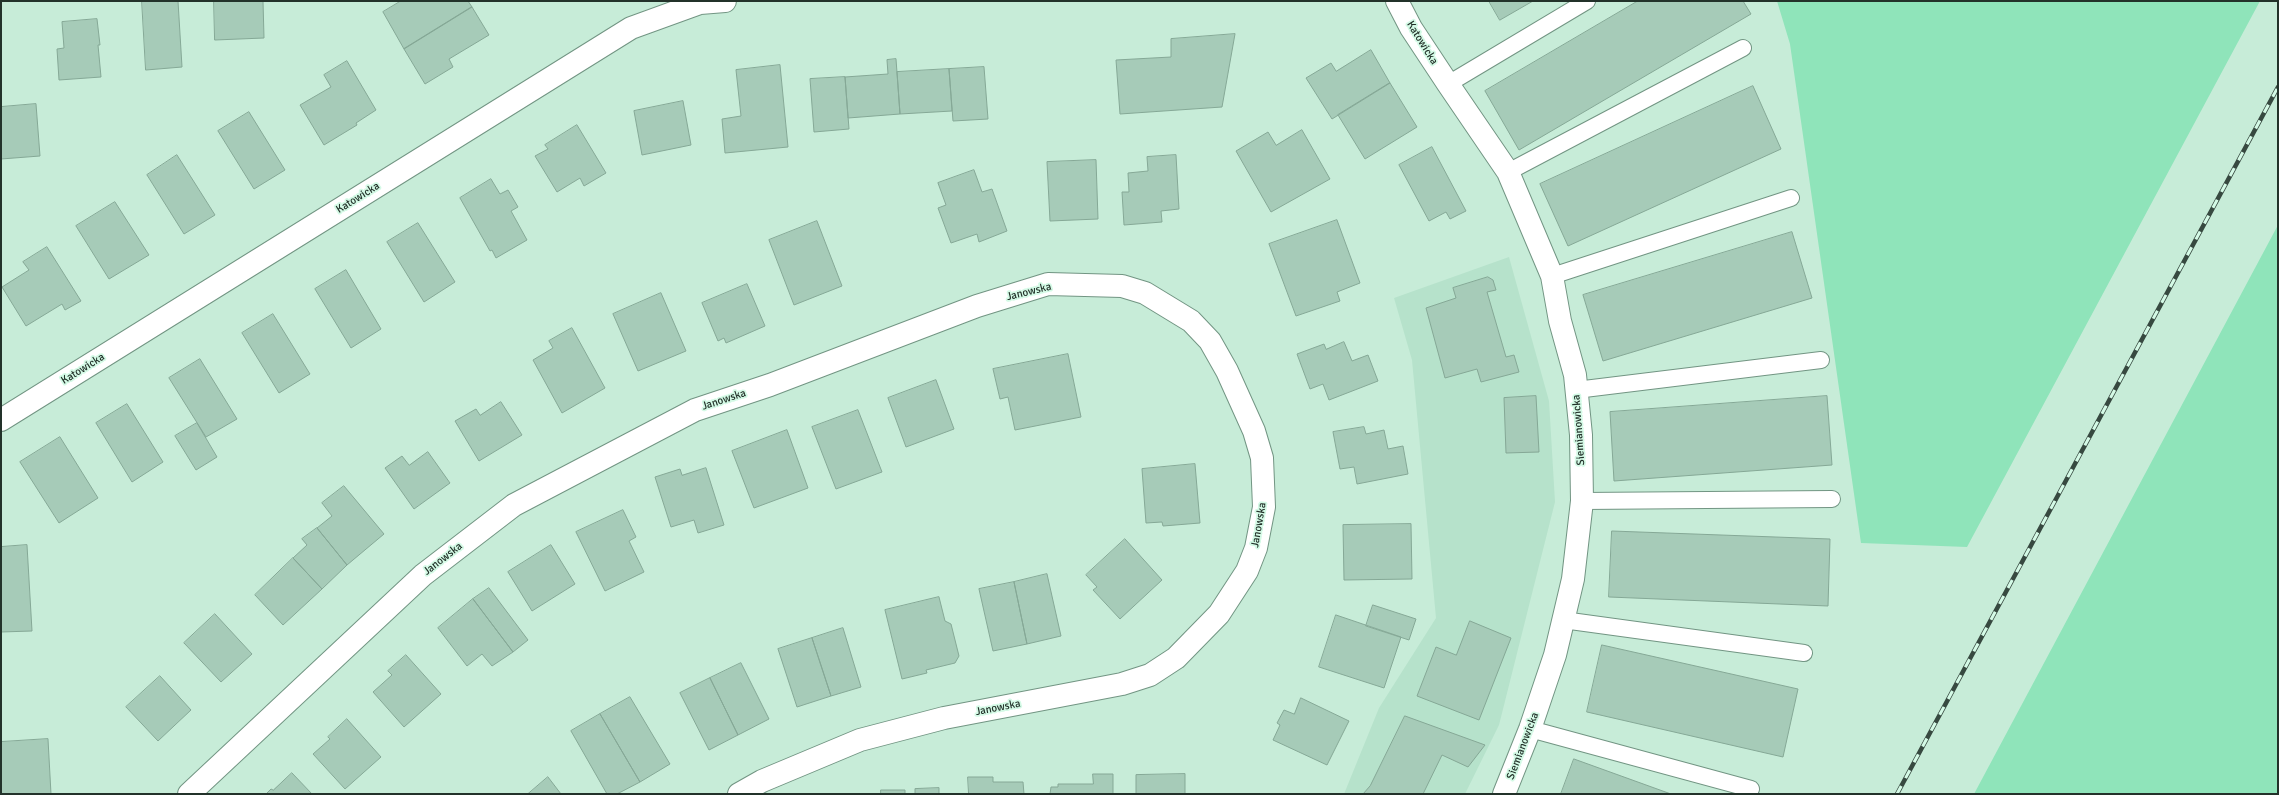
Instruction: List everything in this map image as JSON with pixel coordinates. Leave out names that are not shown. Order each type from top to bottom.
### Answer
[{"type":"street","name":"Katowicka","points":[[1,420],[631,28],[700,3],[725,1]]},
{"type":"street","name":"Katowicka","points":[[1397,1],[1411,28],[1448,84]]},
{"type":"street","name":"Siemianowicka","points":[[1448,84],[1508,172],[1552,276],[1560,321],[1575,376],[1581,435],[1582,501],[1572,579],[1555,655],[1530,730],[1504,794]]},
{"type":"street","name":"Janowska","points":[[189,794],[423,575],[514,505],[695,410],[770,385],[977,306],[1048,284],[1122,286],[1144,293],[1191,321],[1210,340],[1227,371],[1254,431],[1262,458],[1264,476],[1264,507],[1256,548],[1247,571],[1219,614],[1176,658],[1150,674],[1122,684],[944,718],[860,740],[762,781],[739,794]]},
{"type":"lane","points":[[1448,84],[1587,1]]},
{"type":"lane","points":[[1508,172],[1743,48]]},
{"type":"lane","points":[[1552,276],[1791,198]]},
{"type":"lane","points":[[1576,390],[1821,360]]},
{"type":"lane","points":[[1582,501],[1832,499]]},
{"type":"lane","points":[[1563,620],[1804,653]]},
{"type":"lane","points":[[1530,730],[1751,789]]},
{"type":"shaded area","points":[[1509,257],[1549,401],[1555,502],[1499,725],[1465,794],[1344,794],[1379,708],[1436,618],[1412,360],[1394,298]]},
{"type":"green space","points":[[1777,1],[2260,1],[1967,547],[1861,543],[1790,44]]},
{"type":"green space","points":[[2278,225],[2278,794],[1974,794]]},
{"type":"building","points":[[142,1],[178,1],[182,67],[146,70]]},
{"type":"building","points":[[214,1],[263,1],[264,38],[215,40]]},
{"type":"building","points":[[401,1],[468,1],[472,7],[404,49],[383,12]]},
{"type":"building","points":[[1489,1],[1533,1],[1500,20]]},
{"type":"building","points":[[1638,1],[1743,1],[1751,14],[1519,150],[1485,91]]},
{"type":"building","points":[[472,7],[489,35],[449,59],[453,67],[425,84],[404,49]]},
{"type":"building","points":[[97,19],[100,45],[98,45],[101,77],[59,80],[57,49],[64,48],[62,22]]},
{"type":"building","points":[[1235,34],[1222,107],[1120,114],[1116,60],[1171,57],[1171,39]]},
{"type":"building","points":[[1371,50],[1390,83],[1332,119],[1306,78],[1331,63],[1336,71]]},
{"type":"building","points":[[896,59],[900,114],[848,118],[845,77],[888,74],[887,60]]},
{"type":"building","points":[[347,61],[376,110],[356,123],[357,125],[324,145],[300,105],[331,87],[324,75]]},
{"type":"building","points":[[780,65],[788,147],[725,153],[722,119],[741,116],[736,70]]},
{"type":"building","points":[[984,67],[988,119],[953,121],[949,69]]},
{"type":"building","points":[[949,69],[952,111],[900,114],[897,72]]},
{"type":"building","points":[[845,77],[849,129],[814,132],[810,79]]},
{"type":"building","points":[[1390,83],[1417,127],[1365,159],[1338,115]]},
{"type":"building","points":[[1753,86],[1781,149],[1568,246],[1540,184]]},
{"type":"building","points":[[683,101],[691,145],[642,155],[634,111]]},
{"type":"building","points":[[36,104],[40,156],[1,159],[1,107]]},
{"type":"building","points":[[249,112],[285,170],[254,189],[218,131]]},
{"type":"building","points":[[577,125],[606,173],[584,186],[580,178],[557,192],[535,156],[548,149],[545,145]]},
{"type":"building","points":[[1302,130],[1330,179],[1271,212],[1236,151],[1268,132],[1276,145]]},
{"type":"building","points":[[1432,147],[1466,211],[1450,219],[1446,212],[1429,221],[1399,165]]},
{"type":"building","points":[[177,155],[215,215],[184,234],[147,175]]},
{"type":"building","points":[[1176,155],[1179,209],[1161,211],[1162,222],[1124,225],[1122,192],[1129,192],[1128,173],[1148,171],[1147,157]]},
{"type":"building","points":[[1096,160],[1098,219],[1050,221],[1047,162]]},
{"type":"building","points":[[974,170],[982,192],[992,189],[1007,231],[979,242],[977,234],[951,243],[938,208],[946,205],[938,183]]},
{"type":"building","points":[[491,179],[500,194],[508,190],[518,207],[511,211],[527,240],[496,258],[492,250],[490,251],[460,198]]},
{"type":"building","points":[[115,202],[149,255],[109,279],[76,226]]},
{"type":"building","points":[[1337,220],[1360,283],[1337,292],[1340,301],[1296,316],[1269,244]]},
{"type":"building","points":[[817,221],[842,286],[794,305],[769,240]]},
{"type":"building","points":[[418,223],[455,282],[424,302],[387,242]]},
{"type":"building","points":[[1792,232],[1812,298],[1603,361],[1583,295]]},
{"type":"building","points":[[47,247],[81,301],[65,310],[62,304],[26,326],[2,287],[29,270],[23,262]]},
{"type":"building","points":[[346,270],[381,329],[351,348],[315,289]]},
{"type":"building","points":[[1488,277],[1493,280],[1496,290],[1487,292],[1506,357],[1514,355],[1519,372],[1481,382],[1477,369],[1445,378],[1426,308],[1456,298],[1453,288]]},
{"type":"building","points":[[747,284],[765,326],[726,343],[724,338],[718,341],[702,303]]},
{"type":"building","points":[[661,293],[686,351],[638,371],[613,314]]},
{"type":"building","points":[[273,314],[310,374],[279,393],[242,333]]},
{"type":"building","points":[[572,328],[605,388],[562,413],[533,360],[553,348],[549,341]]},
{"type":"building","points":[[1344,342],[1352,361],[1368,355],[1378,381],[1329,400],[1323,384],[1310,389],[1297,354],[1324,344],[1326,349]]},
{"type":"building","points":[[1068,354],[1081,417],[1015,430],[1008,397],[1000,399],[993,369]]},
{"type":"building","points":[[200,359],[237,419],[206,437],[169,378]]},
{"type":"building","points":[[936,380],[954,429],[906,447],[888,398]]},
{"type":"building","points":[[1536,396],[1539,452],[1506,453],[1504,398]]},
{"type":"building","points":[[1827,396],[1832,465],[1614,481],[1610,412]]},
{"type":"building","points":[[501,402],[522,435],[479,461],[455,421],[476,409],[480,415]]},
{"type":"building","points":[[127,404],[163,462],[132,482],[96,423]]},
{"type":"building","points":[[858,410],[882,472],[836,489],[812,427]]},
{"type":"building","points":[[197,423],[217,457],[196,470],[175,436]]},
{"type":"building","points":[[1364,427],[1366,434],[1384,430],[1388,449],[1403,446],[1408,474],[1357,484],[1354,467],[1340,469],[1333,432]]},
{"type":"building","points":[[787,430],[808,488],[754,508],[732,451]]},
{"type":"building","points":[[60,437],[98,498],[59,523],[20,462]]},
{"type":"building","points":[[428,452],[450,483],[414,509],[385,468],[402,456],[409,465]]},
{"type":"building","points":[[1195,464],[1200,523],[1163,526],[1162,522],[1146,523],[1142,469]]},
{"type":"building","points":[[706,468],[724,525],[698,533],[694,520],[671,527],[655,477],[680,469],[682,475]]},
{"type":"building","points":[[344,486],[384,534],[347,565],[317,528],[332,516],[322,503]]},
{"type":"building","points":[[623,510],[636,537],[629,541],[644,572],[605,591],[576,532]]},
{"type":"building","points":[[1411,524],[1412,579],[1344,580],[1343,525]]},
{"type":"building","points":[[317,528],[347,565],[322,589],[293,558],[307,545],[302,539]]},
{"type":"building","points":[[1612,531],[1830,539],[1828,606],[1609,597]]},
{"type":"building","points":[[1125,539],[1162,580],[1120,619],[1093,590],[1097,587],[1086,575]]},
{"type":"building","points":[[27,545],[32,631],[1,632],[1,547]]},
{"type":"building","points":[[551,545],[575,584],[532,611],[508,572]]},
{"type":"building","points":[[293,558],[322,589],[283,625],[255,595]]},
{"type":"building","points":[[1047,574],[1061,636],[1027,644],[1014,582]]},
{"type":"building","points":[[1014,582],[1027,644],[993,651],[979,589]]},
{"type":"building","points":[[489,588],[528,640],[513,652],[473,599]]},
{"type":"building","points":[[939,597],[945,621],[951,624],[959,656],[955,663],[926,670],[927,673],[902,679],[885,610]]},
{"type":"building","points":[[473,599],[513,652],[492,666],[482,654],[467,666],[438,628]]},
{"type":"building","points":[[1373,605],[1416,619],[1409,640],[1366,626]]},
{"type":"building","points":[[215,614],[252,654],[221,682],[184,643]]},
{"type":"building","points":[[1336,615],[1401,637],[1384,688],[1319,667]]},
{"type":"building","points":[[1470,621],[1511,638],[1479,720],[1417,696],[1436,647],[1456,655]]},
{"type":"building","points":[[843,628],[861,687],[831,696],[812,638]]},
{"type":"building","points":[[812,638],[831,696],[797,707],[778,649]]},
{"type":"building","points":[[1602,645],[1798,689],[1783,757],[1587,712]]},
{"type":"building","points":[[406,655],[441,694],[404,727],[373,692],[392,675],[388,671]]},
{"type":"building","points":[[741,663],[769,719],[738,735],[710,678]]},
{"type":"building","points":[[160,676],[191,710],[158,741],[126,707]]},
{"type":"building","points":[[710,678],[738,735],[709,750],[680,693]]},
{"type":"building","points":[[630,697],[670,764],[640,782],[600,714]]},
{"type":"building","points":[[1301,698],[1349,721],[1327,765],[1273,740],[1280,725],[1277,723],[1284,710],[1294,714]]},
{"type":"building","points":[[600,714],[640,782],[617,794],[607,794],[571,731]]},
{"type":"building","points":[[1405,716],[1485,745],[1468,767],[1442,755],[1423,794],[1363,794],[1370,786]]},
{"type":"building","points":[[347,719],[381,757],[345,789],[313,754],[330,739],[328,737]]},
{"type":"building","points":[[48,739],[51,794],[1,794],[1,742]]},
{"type":"building","points":[[1574,759],[1671,794],[1561,794]]},
{"type":"building","points":[[292,773],[312,794],[266,794],[271,789],[273,790]]},
{"type":"building","points":[[1093,774],[1113,774],[1113,794],[1050,794],[1051,787],[1058,787],[1058,784],[1093,784]]},
{"type":"building","points":[[1185,774],[1185,794],[1136,794],[1136,775]]},
{"type":"building","points":[[548,777],[561,794],[528,794]]},
{"type":"building","points":[[968,777],[993,777],[993,782],[1023,782],[1024,794],[969,794]]},
{"type":"building","points":[[939,788],[939,794],[915,794],[915,789]]},
{"type":"building","points":[[881,790],[905,790],[905,794],[881,794]]},
{"type":"railway","points":[[1897,794],[2278,87]]}]
